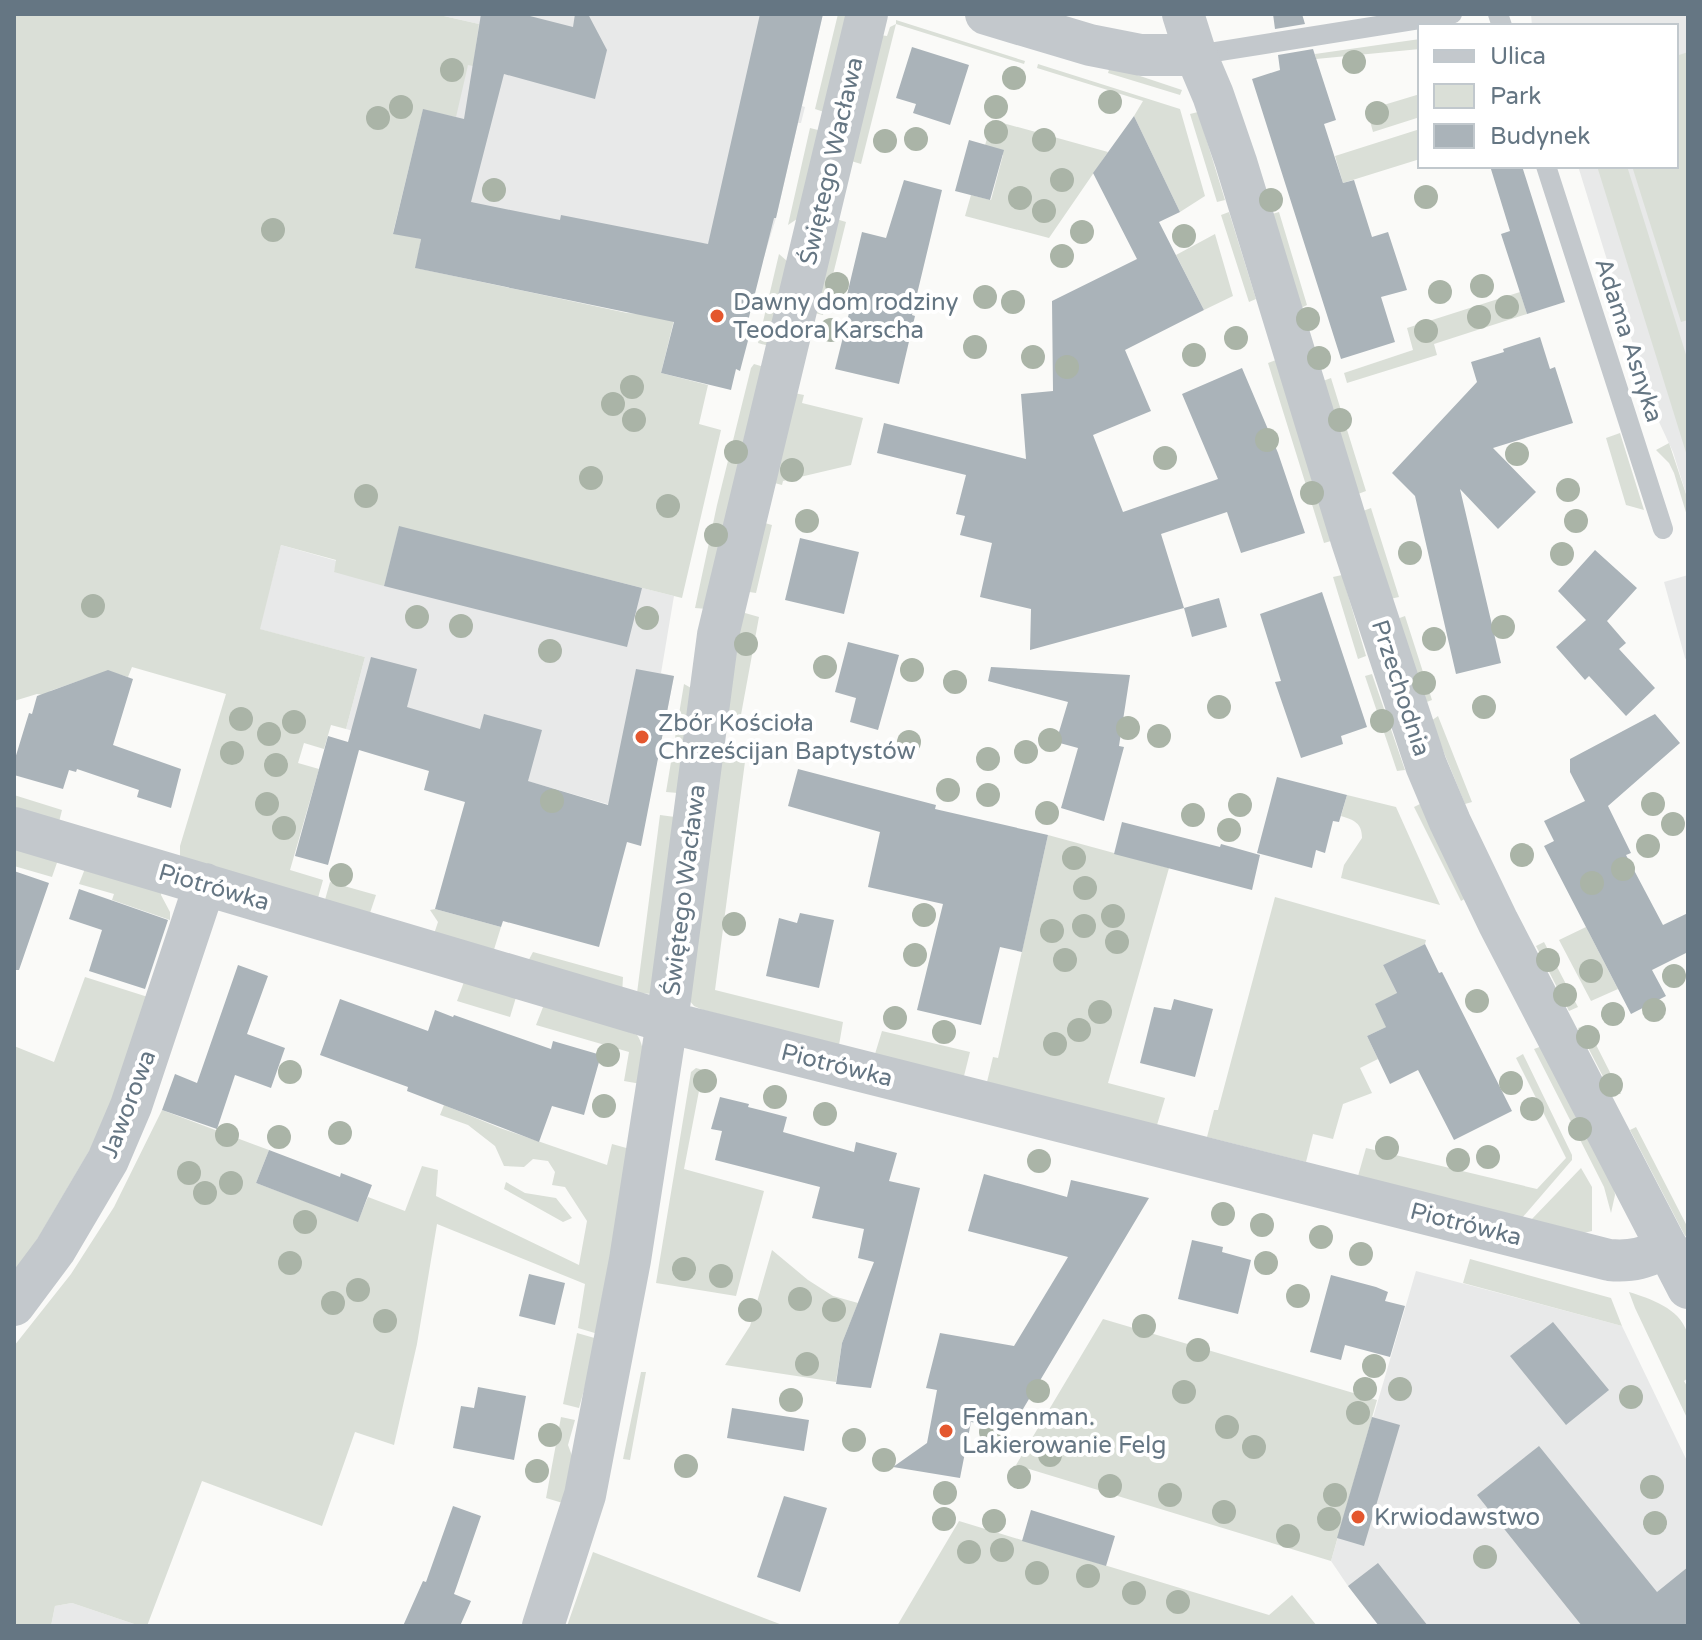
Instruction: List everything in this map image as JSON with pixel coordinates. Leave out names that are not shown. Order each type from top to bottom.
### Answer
[{"type":"street","name":"Świętego Wacława","points":[[543,1626],[585,1495],[630,1260],[667,1022],[718,635],[867,14]]},
{"type":"street","points":[[986,14],[1090,45],[1141,55],[1196,55]]},
{"type":"street","name":"Przechodnia","points":[[1183,14],[1236,162],[1352,541],[1426,765],[1498,922],[1688,1288]]},
{"type":"street","name":"Piotrówka","points":[[14,828],[667,1022],[1609,1260],[1644,1258],[1667,1247]]},
{"type":"street","name":"Jaworowa","points":[[14,1305],[55,1250],[108,1160],[131,1106],[205,884]]},
{"type":"lane","points":[[1196,55],[1452,14]]},
{"type":"lane","name":"Adama Asnyka","points":[[1547,168],[1663,529]]},
{"type":"shaded area","points":[[435,14],[823,14],[802,106],[805,107],[801,123],[798,123],[764,257],[703,243],[689,295],[393,234],[423,109],[469,64],[479,24]]},
{"type":"shaded area","points":[[1531,14],[1688,14],[1688,500],[1673,452],[1653,409],[1579,168],[1678,168],[1678,24],[1532,24]]},
{"type":"shaded area","points":[[399,526],[674,596],[661,673],[674,676],[651,792],[642,814],[346,729],[365,657],[259,629],[281,545],[337,561],[334,572]]},
{"type":"shaded area","points":[[1688,575],[1688,662],[1664,582]]},
{"type":"shaded area","points":[[1416,1271],[1622,1326],[1688,1463],[1688,1626],[1379,1626],[1348,1586],[1331,1561]]},
{"type":"shaded area","points":[[72,1603],[140,1626],[51,1626],[55,1606]]},
{"type":"green space","points":[[14,14],[435,14],[479,24],[473,66],[468,65],[456,117],[423,110],[393,233],[421,239],[416,268],[627,313],[675,316],[661,373],[708,385],[699,424],[721,430],[682,598],[399,527],[384,586],[334,572],[336,560],[281,545],[260,629],[365,657],[346,729],[331,725],[324,749],[304,743],[298,763],[319,769],[290,870],[323,880],[316,905],[180,865],[180,846],[226,694],[132,667],[128,677],[114,673],[84,679],[50,691],[49,696],[37,694],[14,701]]},
{"type":"green space","points":[[838,14],[852,14],[827,113],[815,109]]},
{"type":"green space","points":[[896,20],[1025,61],[1024,64],[896,24]]},
{"type":"green space","points":[[896,24],[861,164],[848,160],[880,35],[887,36],[890,27]]},
{"type":"green space","points":[[1418,39],[1418,49],[1316,59],[1315,54]]},
{"type":"green space","points":[[1688,52],[1688,320],[1681,322],[1633,168],[1678,168],[1678,55]]},
{"type":"green space","points":[[1038,64],[1180,109],[1205,196],[1180,212],[1134,116],[1143,101],[1037,68]]},
{"type":"green space","points":[[1110,66],[1182,90],[1180,95],[1108,73]]},
{"type":"green space","points":[[1418,95],[1418,118],[1373,132],[1367,110]]},
{"type":"green space","points":[[1198,112],[1225,200],[1217,202],[1190,114]]},
{"type":"green space","points":[[992,120],[1108,152],[1049,238],[965,216],[971,195],[991,200],[1003,155],[984,149]]},
{"type":"green space","points":[[810,128],[822,131],[800,217],[788,225]]},
{"type":"green space","points":[[1418,130],[1418,160],[1343,183],[1335,156]]},
{"type":"green space","points":[[1598,168],[1628,168],[1688,361],[1688,459]]},
{"type":"green space","points":[[1229,212],[1256,299],[1249,302],[1221,215]]},
{"type":"green space","points":[[1279,212],[1307,305],[1301,308],[1272,214]]},
{"type":"green space","points":[[833,218],[846,222],[823,315],[810,312]]},
{"type":"green space","points":[[1215,234],[1233,296],[1204,310],[1176,255]]},
{"type":"green space","points":[[779,254],[787,261],[769,346],[758,343]]},
{"type":"green space","points":[[1520,292],[1527,314],[1434,344],[1437,355],[1347,383],[1344,373],[1413,350],[1407,328]]},
{"type":"green space","points":[[1276,360],[1331,541],[1324,543],[1268,363]]},
{"type":"green space","points":[[754,364],[764,367],[707,609],[695,608],[717,505]]},
{"type":"green space","points":[[1331,378],[1366,491],[1358,494],[1323,381]]},
{"type":"green space","points":[[789,392],[804,395],[802,403],[863,418],[851,465],[783,481],[782,485],[767,481]]},
{"type":"green space","points":[[1620,433],[1644,510],[1626,505],[1606,438]]},
{"type":"green space","points":[[1669,443],[1688,500],[1688,519],[1674,473],[1656,450]]},
{"type":"green space","points":[[1371,508],[1399,597],[1390,599],[1363,511]]},
{"type":"green space","points":[[758,521],[772,525],[756,593],[743,591]]},
{"type":"green space","points":[[1342,575],[1366,656],[1358,659],[1333,577]]},
{"type":"green space","points":[[738,611],[759,617],[738,731],[720,727]]},
{"type":"green space","points":[[1405,616],[1432,700],[1424,703],[1397,619]]},
{"type":"green space","points":[[1372,674],[1405,770],[1397,771],[1365,676]]},
{"type":"green space","points":[[684,684],[693,689],[678,793],[666,792]]},
{"type":"green space","points":[[1438,716],[1472,802],[1465,804],[1431,721]]},
{"type":"green space","points":[[717,745],[746,754],[715,990],[843,1022],[839,1045],[703,1010],[689,1000]]},
{"type":"green space","points":[[14,795],[62,810],[58,826],[14,814]]},
{"type":"green space","points":[[1347,795],[1396,807],[1440,905],[1341,878],[1344,865],[1362,838],[1361,829],[1356,823],[1341,816]]},
{"type":"green space","points":[[1422,803],[1468,897],[1461,901],[1414,807]]},
{"type":"green space","points":[[660,815],[675,817],[654,994],[637,993]]},
{"type":"green space","points":[[1048,835],[1169,868],[1108,1083],[1165,1098],[1157,1125],[987,1082],[993,1057],[998,1058]]},
{"type":"green space","points":[[14,843],[59,857],[52,877],[14,866]]},
{"type":"green space","points":[[86,866],[162,889],[161,895],[170,912],[170,920],[112,900],[114,894],[79,884]]},
{"type":"green space","points":[[330,882],[376,895],[368,919],[323,907]]},
{"type":"green space","points":[[1275,897],[1426,940],[1425,944],[1383,965],[1397,993],[1386,1027],[1367,1036],[1378,1059],[1360,1068],[1372,1093],[1343,1104],[1333,1139],[1313,1134],[1306,1162],[1207,1137],[1214,1110],[1218,1110]]},
{"type":"green space","points":[[430,910],[501,927],[492,956],[432,940],[438,922]]},
{"type":"green space","points":[[1586,927],[1618,989],[1591,1001],[1559,940]]},
{"type":"green space","points":[[1544,942],[1578,1007],[1569,1011],[1536,946]]},
{"type":"green space","points":[[533,952],[623,977],[622,995],[525,967]]},
{"type":"green space","points":[[85,977],[151,998],[105,1124],[14,1279],[14,1046],[54,1062]]},
{"type":"green space","points":[[465,979],[517,994],[510,1017],[457,1001]]},
{"type":"green space","points":[[545,1002],[637,1035],[643,1052],[641,1084],[624,1081],[629,1052],[536,1025]]},
{"type":"green space","points":[[1586,1025],[1621,1094],[1612,1094],[1578,1028]]},
{"type":"green space","points":[[882,1031],[970,1052],[964,1076],[875,1054]]},
{"type":"green space","points":[[1542,1046],[1614,1187],[1611,1213],[1604,1187],[1534,1049]]},
{"type":"green space","points":[[1523,1054],[1572,1160],[1522,1218],[1358,1176],[1366,1148],[1537,1189],[1566,1158],[1516,1058]]},
{"type":"green space","points":[[696,1068],[703,1070],[684,1169],[764,1191],[736,1296],[656,1283],[691,1072]]},
{"type":"green space","points":[[444,1105],[607,1165],[612,1144],[630,1149],[598,1334],[578,1328],[585,1284],[437,1224],[417,1344],[394,1445],[355,1432],[322,1526],[202,1481],[147,1626],[72,1603],[55,1606],[51,1626],[14,1626],[14,1346],[71,1274],[114,1207],[162,1110],[269,1150],[256,1183],[358,1221],[368,1197],[405,1211],[422,1166],[438,1170],[436,1196],[579,1265],[587,1221],[565,1187],[552,1185],[555,1172],[548,1161],[533,1159],[524,1167],[504,1166],[495,1146],[468,1125],[440,1115]]},
{"type":"green space","points":[[1636,1127],[1688,1228],[1688,1235],[1685,1236],[1630,1130]]},
{"type":"green space","points":[[1581,1168],[1592,1187],[1592,1231],[1584,1233],[1531,1220]]},
{"type":"green space","points":[[506,1182],[525,1193],[556,1198],[572,1218],[563,1222],[504,1189]]},
{"type":"green space","points":[[772,1250],[833,1296],[858,1303],[842,1343],[836,1382],[725,1365],[750,1326]]},
{"type":"green space","points":[[1470,1259],[1611,1298],[1622,1326],[1463,1283]]},
{"type":"green space","points":[[1629,1292],[1655,1301],[1671,1311],[1687,1332],[1688,1378],[1684,1381],[1688,1388],[1688,1420],[1635,1308]]},
{"type":"green space","points":[[1103,1319],[1377,1400],[1331,1561],[1016,1465]]},
{"type":"green space","points":[[577,1333],[598,1339],[579,1408],[563,1404]]},
{"type":"green space","points":[[641,1372],[646,1372],[630,1460],[623,1459]]},
{"type":"green space","points":[[561,1417],[575,1420],[568,1445],[575,1464],[566,1504],[546,1498]]},
{"type":"green space","points":[[959,1521],[1269,1615],[1292,1595],[1317,1626],[897,1626]]},
{"type":"green space","points":[[593,1552],[785,1626],[567,1626]]},
{"type":"building","points":[[481,14],[522,14],[573,27],[575,14],[588,14],[607,50],[595,99],[504,74],[471,202],[560,220],[561,215],[708,244],[760,14],[823,14],[776,218],[745,333],[750,333],[740,371],[736,369],[731,390],[661,373],[674,322],[415,268],[421,239],[393,234],[423,109],[464,119]]},
{"type":"building","points":[[1273,14],[1302,14],[1305,24],[1275,29]]},
{"type":"building","points":[[912,47],[969,65],[950,125],[913,113],[916,104],[896,98]]},
{"type":"building","points":[[1313,49],[1336,120],[1324,124],[1343,183],[1354,180],[1372,237],[1388,232],[1407,290],[1381,297],[1395,342],[1341,359],[1252,79],[1280,70],[1278,55]]},
{"type":"building","points":[[1134,116],[1180,212],[1159,222],[1204,310],[1125,350],[1151,411],[1093,435],[1123,512],[1218,479],[1182,394],[1242,368],[1278,453],[1305,533],[1241,553],[1227,512],[1161,534],[1184,608],[1030,650],[1031,609],[980,597],[992,543],[960,535],[965,516],[956,514],[966,475],[877,453],[884,423],[1026,459],[1021,394],[1053,391],[1052,301],[1137,259],[1093,173]]},
{"type":"building","points":[[969,140],[1004,150],[990,200],[955,191]]},
{"type":"building","points":[[1491,168],[1523,168],[1565,302],[1527,314],[1501,234],[1510,231]]},
{"type":"building","points":[[904,180],[942,190],[899,384],[835,369],[852,301],[846,299],[862,232],[886,238]]},
{"type":"building","points":[[1540,337],[1550,369],[1555,367],[1573,423],[1493,448],[1536,492],[1498,529],[1460,489],[1501,663],[1456,674],[1415,496],[1392,473],[1477,382],[1471,362]]},
{"type":"building","points":[[399,526],[642,588],[627,647],[384,586]]},
{"type":"building","points":[[800,538],[859,552],[844,614],[785,600]]},
{"type":"building","points":[[1595,550],[1637,588],[1607,621],[1626,643],[1619,649],[1655,688],[1626,716],[1589,676],[1585,680],[1556,647],[1586,620],[1558,591]]},
{"type":"building","points":[[1322,592],[1367,727],[1341,736],[1343,744],[1301,758],[1275,682],[1281,681],[1260,614]]},
{"type":"building","points":[[1219,598],[1227,627],[1192,637],[1184,608]]},
{"type":"building","points":[[848,642],[899,655],[878,730],[850,722],[856,698],[835,692]]},
{"type":"building","points":[[371,657],[417,669],[407,707],[480,729],[484,714],[542,730],[528,781],[608,805],[636,669],[674,676],[641,846],[627,842],[599,947],[503,921],[501,927],[435,909],[465,802],[424,790],[429,771],[359,750],[328,865],[295,856],[328,736],[348,742]]},
{"type":"building","points":[[991,667],[1130,675],[1119,746],[1124,747],[1104,821],[1061,808],[1078,748],[1056,742],[1068,702],[988,681]]},
{"type":"building","points":[[108,670],[133,679],[113,745],[181,769],[171,808],[137,797],[139,790],[77,769],[76,772],[69,770],[63,789],[14,775],[14,762],[37,696]]},
{"type":"building","points":[[1655,714],[1680,743],[1608,806],[1631,853],[1626,855],[1663,925],[1688,913],[1688,952],[1652,970],[1666,996],[1631,1014],[1544,846],[1554,841],[1544,821],[1585,801],[1570,772],[1570,759]]},
{"type":"building","points":[[798,769],[936,805],[935,809],[1048,835],[1022,952],[1000,947],[981,1025],[917,1010],[943,904],[868,887],[880,832],[788,806]]},
{"type":"building","points":[[1277,777],[1347,795],[1339,822],[1333,821],[1325,853],[1316,850],[1312,868],[1257,853]]},
{"type":"building","points":[[1122,822],[1260,855],[1252,890],[1114,854]]},
{"type":"building","points":[[14,871],[49,883],[19,970],[14,970]]},
{"type":"building","points":[[79,889],[168,920],[145,989],[89,971],[102,930],[69,919]]},
{"type":"building","points":[[800,913],[834,920],[819,988],[766,976],[779,918],[797,923]]},
{"type":"building","points":[[1425,944],[1512,1111],[1454,1140],[1418,1070],[1390,1084],[1367,1036],[1386,1027],[1375,1004],[1397,993],[1383,965]]},
{"type":"building","points":[[238,965],[268,976],[247,1034],[285,1048],[271,1088],[235,1075],[217,1129],[162,1110],[175,1074],[197,1083]]},
{"type":"building","points":[[340,999],[428,1031],[435,1010],[551,1049],[553,1041],[601,1055],[584,1115],[552,1106],[539,1142],[407,1091],[408,1087],[320,1055]]},
{"type":"building","points":[[1174,999],[1213,1009],[1195,1077],[1140,1063],[1154,1007],[1171,1010]]},
{"type":"building","points":[[720,1097],[787,1117],[783,1132],[854,1152],[856,1142],[897,1153],[889,1181],[920,1188],[871,1388],[836,1384],[842,1343],[874,1262],[858,1258],[864,1229],[812,1218],[820,1187],[715,1160],[722,1131],[711,1129]]},
{"type":"building","points":[[269,1150],[340,1177],[341,1173],[372,1185],[358,1222],[256,1183]]},
{"type":"building","points":[[984,1174],[1067,1197],[1071,1180],[1149,1198],[1011,1429],[971,1422],[960,1478],[893,1467],[927,1443],[937,1390],[926,1388],[940,1333],[1014,1346],[1068,1257],[968,1231]]},
{"type":"building","points":[[1192,1240],[1223,1247],[1222,1252],[1251,1260],[1238,1314],[1178,1299]]},
{"type":"building","points":[[529,1274],[565,1283],[555,1325],[519,1316]]},
{"type":"building","points":[[1331,1275],[1388,1292],[1385,1301],[1405,1306],[1390,1357],[1345,1345],[1341,1360],[1310,1352]]},
{"type":"building","points":[[1553,1322],[1609,1390],[1566,1425],[1510,1356]]},
{"type":"building","points":[[478,1387],[526,1396],[514,1460],[453,1448],[461,1406],[474,1408]]},
{"type":"building","points":[[732,1408],[809,1420],[804,1451],[727,1438]]},
{"type":"building","points":[[1372,1417],[1400,1425],[1364,1546],[1337,1538]]},
{"type":"building","points":[[1539,1446],[1657,1592],[1688,1567],[1688,1626],[1582,1626],[1477,1495]]},
{"type":"building","points":[[784,1496],[827,1508],[800,1592],[757,1577]]},
{"type":"building","points":[[453,1506],[481,1516],[454,1594],[471,1601],[460,1626],[403,1626],[423,1581],[426,1582]]},
{"type":"building","points":[[1031,1510],[1115,1536],[1106,1566],[1022,1541]]},
{"type":"building","points":[[1378,1563],[1428,1626],[1379,1626],[1348,1586]]},
{"type":"place","name":"Dawny dom rodziny Teodora Karscha","points":[[717,316]]},
{"type":"place","name":"Zbór Kościoła Chrześcijan Baptystów","points":[[642,737]]},
{"type":"place","name":"Felgenman. Lakierowanie Felg","points":[[946,1431]]},
{"type":"place","name":"Krwiodawstwo","points":[[1358,1517]]}]
